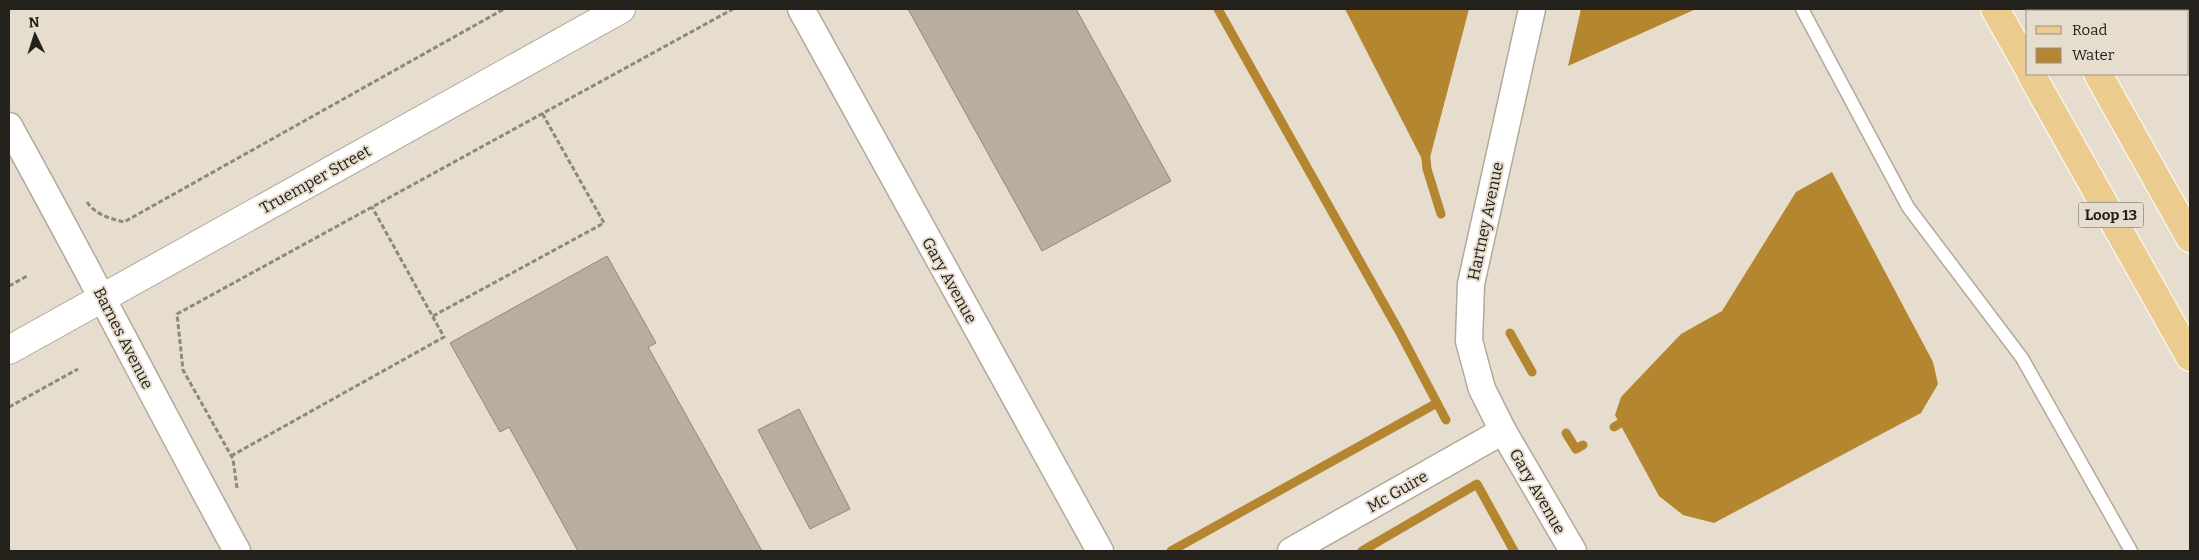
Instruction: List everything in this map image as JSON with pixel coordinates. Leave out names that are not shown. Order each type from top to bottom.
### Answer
[{"type":"main road","points":[[1995,9],[2026,63]]},
{"type":"main road","name":"Loop 13","points":[[2033,75],[2190,357]]},
{"type":"main road","name":"Loop 13","points":[[2099,75],[2190,238]]},
{"type":"street","name":"Truemper Street","points":[[9,350],[621,9]]},
{"type":"street","name":"Gary Avenue","points":[[802,9],[1100,551]]},
{"type":"street","name":"Hartney Avenue","points":[[1503,431],[1482,389],[1469,341],[1471,284],[1532,9]]},
{"type":"street","name":"Barnes Avenue","points":[[9,126],[104,298],[130,352],[237,551]]},
{"type":"street","name":"Gary Avenue","points":[[1503,431],[1573,551]]},
{"type":"street","name":"Mc Guire","points":[[1291,551],[1503,431]]},
{"type":"lane","points":[[1802,9],[1908,207],[2022,358],[2131,551]]},
{"type":"path","points":[[84,198],[92,210],[105,217],[124,222],[504,9]]},
{"type":"path","points":[[238,495],[231,456],[183,370],[177,314],[733,9]]},
{"type":"path","points":[[433,316],[604,223],[542,113]]},
{"type":"path","points":[[231,456],[444,337],[372,206]]},
{"type":"path","points":[[9,286],[27,276]]},
{"type":"path","points":[[9,407],[78,369]]},
{"type":"water","points":[[1345,9],[1469,9],[1427,169]]},
{"type":"water","points":[[1581,9],[1696,9],[1568,66]]},
{"type":"water","points":[[1832,172],[1933,362],[1938,384],[1921,413],[1714,523],[1683,515],[1659,496],[1615,415],[1621,397],[1681,334],[1722,311],[1796,192]]},
{"type":"building","points":[[908,9],[1076,9],[1171,181],[1042,251]]},
{"type":"building","points":[[607,256],[656,343],[648,347],[762,551],[578,551],[509,427],[500,432],[450,343]]},
{"type":"building","points":[[799,409],[850,509],[810,529],[758,430]]},
{"type":"waterway","points":[[1218,9],[1399,331],[1446,420]]},
{"type":"waterway","points":[[1426,159],[1427,169],[1441,214]]},
{"type":"waterway","points":[[1510,333],[1532,372]]},
{"type":"waterway","points":[[1171,551],[1437,403]]},
{"type":"waterway","points":[[1614,427],[1619,424]]},
{"type":"waterway","points":[[1566,433],[1576,449],[1583,445]]},
{"type":"waterway","points":[[1362,551],[1477,484],[1514,551]]}]
